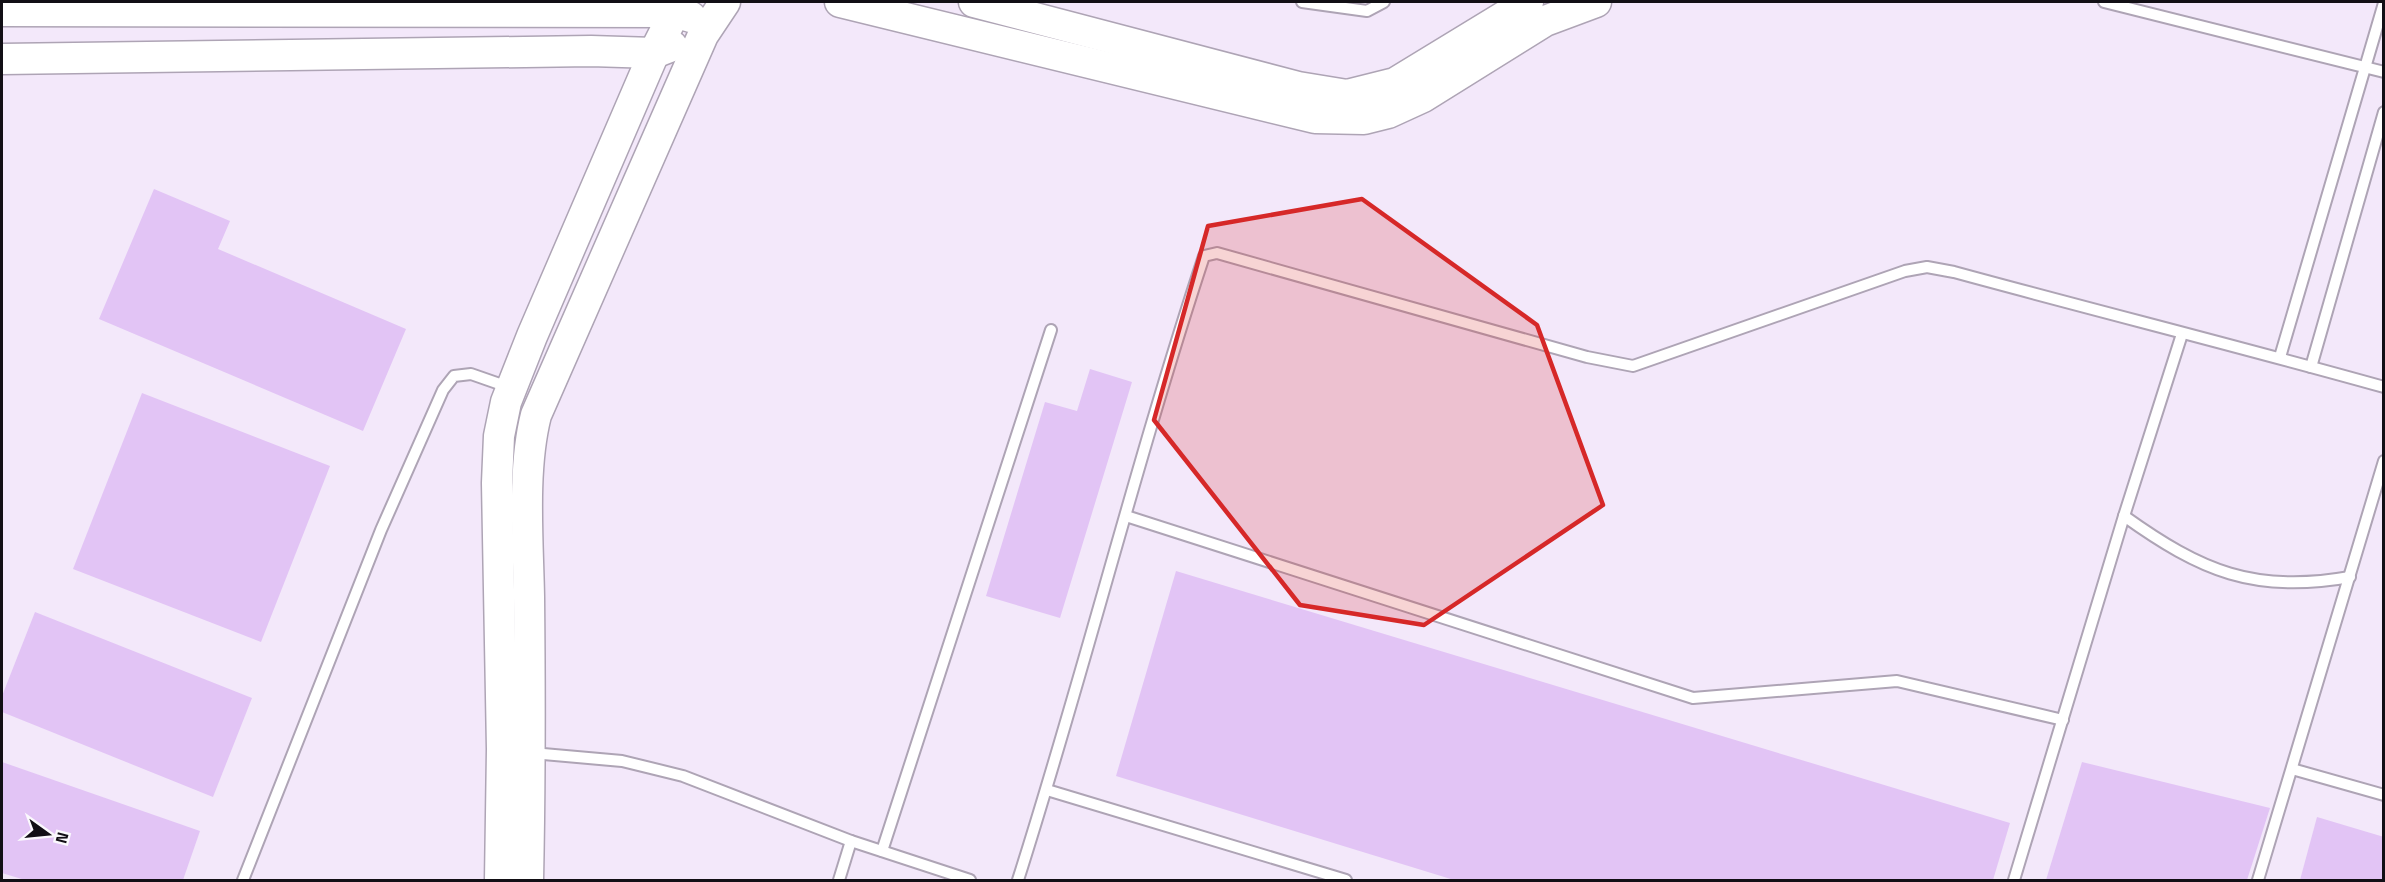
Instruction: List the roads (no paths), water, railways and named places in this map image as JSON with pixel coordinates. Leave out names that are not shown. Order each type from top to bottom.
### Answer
[{"type":"street","points":[[840,2],[1315,118],[1364,119],[1423,98],[1545,21],[1596,2]]},
{"type":"street","points":[[974,2],[1298,87],[1347,95],[1395,83],[1528,2]]},
{"type":"street","points":[[2,11],[677,7],[713,20]]},
{"type":"street","points":[[528,880],[497,483],[499,435],[506,402],[532,336],[654,52],[677,7]]},
{"type":"street","points":[[2,59],[654,52],[713,20]]},
{"type":"street","points":[[500,880],[517,751],[530,436],[536,415],[713,20]]},
{"type":"lane","points":[[1302,2],[1367,11],[1384,2]]},
{"type":"lane","points":[[2104,2],[2384,72]]},
{"type":"lane","points":[[2280,357],[2384,3]]},
{"type":"lane","points":[[2311,367],[2384,112]]},
{"type":"lane","points":[[1018,880],[1047,790],[1170,358],[1204,256],[1217,253],[1587,357],[1633,366],[1905,271],[1927,267],[1954,272],[2182,334],[2280,357],[2384,387]]},
{"type":"lane","points":[[882,851],[1051,330]]},
{"type":"lane","points":[[2014,880],[2124,516],[2182,334]]},
{"type":"lane","points":[[243,880],[381,530],[443,390],[454,376],[471,374],[512,388]]},
{"type":"lane","points":[[2258,880],[2384,461]]},
{"type":"lane","points":[[1126,516],[1693,698],[1897,681],[2063,720]]},
{"type":"lane","points":[[2124,516],[2164,544],[2205,566],[2243,577],[2277,583],[2317,583],[2350,577]]},
{"type":"lane","points":[[517,751],[622,761],[683,776],[851,842],[882,851],[948,877],[970,880]]},
{"type":"lane","points":[[2292,769],[2384,795]]},
{"type":"lane","points":[[1047,790],[1346,880]]},
{"type":"lane","points":[[839,880],[851,842]]}]
